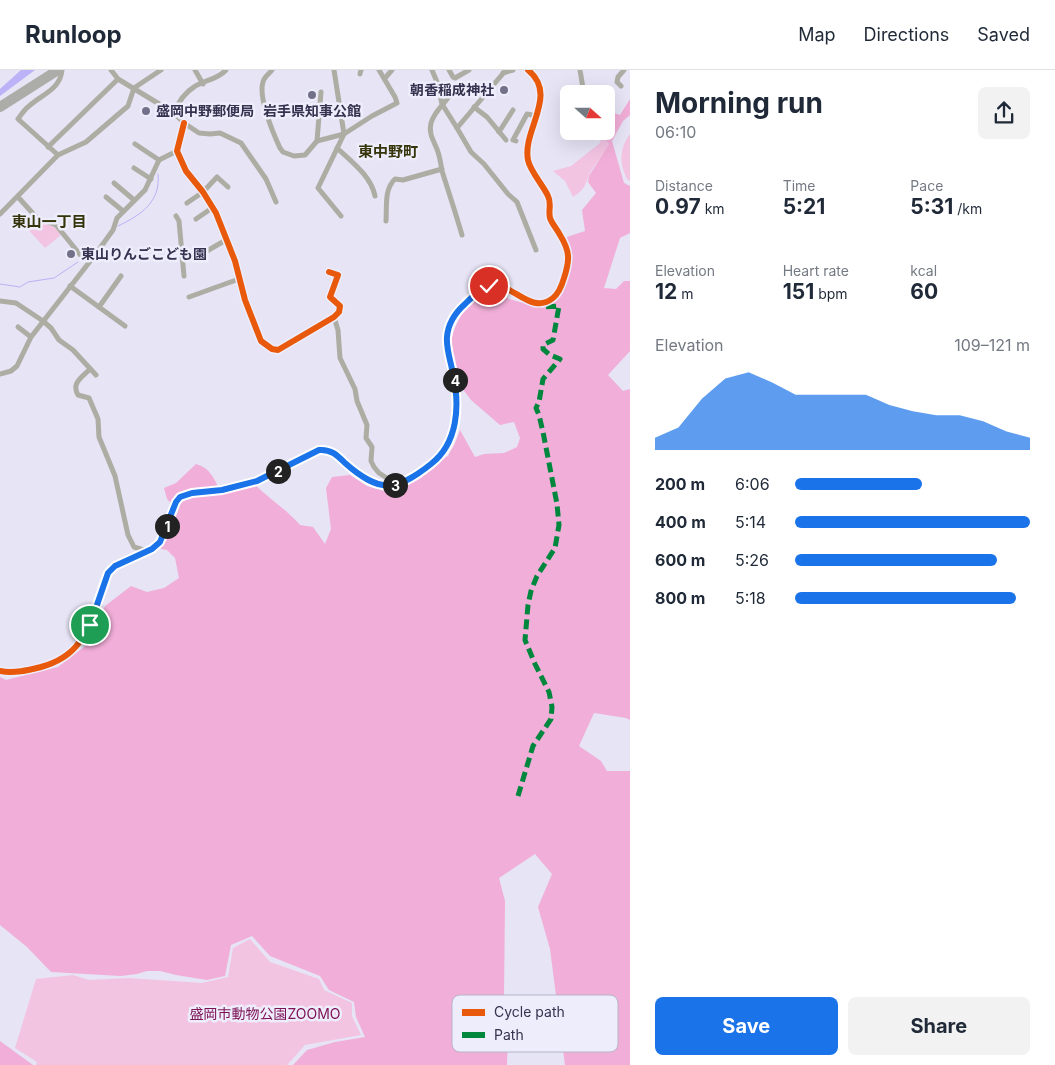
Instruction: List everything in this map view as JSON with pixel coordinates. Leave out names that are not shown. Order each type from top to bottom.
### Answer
[{"type":"highway","points":[[0,107],[58,70]]},
{"type":"street","points":[[58,156],[18,119],[29,106],[55,88],[62,70]]},
{"type":"street","points":[[111,70],[118,79],[174,113],[184,124],[199,133],[220,133],[241,143],[266,178],[276,202]]},
{"type":"street","points":[[0,214],[58,156],[86,142],[128,106],[134,88],[161,70]]},
{"type":"street","points":[[195,70],[203,84]]},
{"type":"street","points":[[174,113],[180,101],[194,87],[223,74],[226,70]]},
{"type":"street","points":[[272,70],[264,78],[261,90],[268,115],[283,152],[300,156],[309,151],[316,141],[321,92]]},
{"type":"street","points":[[334,70],[344,134],[318,188],[341,216]]},
{"type":"street","points":[[316,141],[344,134],[397,103],[380,70]]},
{"type":"street","points":[[385,78],[392,70]]},
{"type":"street","points":[[432,70],[442,104],[470,152],[484,164],[508,194],[517,202],[536,250]]},
{"type":"street","points":[[449,70],[455,78],[469,70]]},
{"type":"street","points":[[495,70],[503,73]]},
{"type":"street","points":[[457,128],[503,73],[513,70]]},
{"type":"street","points":[[0,671],[31,669],[53,663],[77,648],[90,625],[108,573],[115,566],[148,551],[160,542],[176,502],[180,497],[192,493],[222,490],[257,481],[319,450],[326,450],[337,454],[369,481],[382,486],[402,483],[438,459],[446,449],[454,429],[457,396],[447,336],[458,310],[482,288],[489,286],[498,286],[530,302],[540,304],[548,302],[558,293],[569,257],[561,236],[551,220],[551,206],[548,196],[527,159],[529,142],[540,101],[540,88],[528,70]]},
{"type":"street","points":[[580,70],[582,85]]},
{"type":"street","points":[[621,86],[617,82],[618,77],[624,70]]},
{"type":"street","points":[[48,147],[118,79]]},
{"type":"street","points":[[452,91],[448,100],[442,104],[431,122],[430,132],[438,152],[462,235]]},
{"type":"street","points":[[474,107],[486,117],[506,140]]},
{"type":"street","points":[[499,132],[513,110]]},
{"type":"street","points":[[516,141],[513,140],[527,114],[536,116]]},
{"type":"street","points":[[184,124],[177,151],[186,171],[203,192],[216,213],[236,261],[245,300],[261,341],[272,349],[278,350],[334,317],[339,312],[340,306],[330,297],[338,275],[329,272]]},
{"type":"street","points":[[135,144],[159,160]]},
{"type":"street","points":[[337,148],[360,170],[373,189],[375,196]]},
{"type":"street","points":[[0,374],[11,371],[17,366],[31,337],[95,255],[123,211],[145,190],[159,160],[177,151]]},
{"type":"street","points":[[134,168],[151,180]]},
{"type":"street","points":[[386,221],[390,183],[395,179],[403,180],[442,169]]},
{"type":"street","points":[[186,203],[203,192],[217,177],[228,187]]},
{"type":"street","points":[[114,184],[134,200]]},
{"type":"street","points":[[18,197],[37,218],[56,225],[82,257],[95,255]]},
{"type":"street","points":[[106,197],[123,211]]},
{"type":"street","points":[[196,218],[212,208]]},
{"type":"street","points":[[176,216],[179,221],[184,256],[184,276]]},
{"type":"street","points":[[184,256],[200,255],[226,240]]},
{"type":"street","points":[[99,307],[121,276]]},
{"type":"street","points":[[189,297],[239,278]]},
{"type":"street","points":[[70,286],[125,326]]},
{"type":"street","points":[[0,301],[16,303],[43,321],[51,328],[59,340],[73,350],[96,375]]},
{"type":"street","points":[[334,317],[338,330],[340,358],[344,370],[355,389],[357,401],[367,425],[366,438],[372,447],[371,461],[379,473],[390,480],[402,483]]},
{"type":"street","points":[[18,327],[31,337]]},
{"type":"street","points":[[90,369],[76,382],[75,390],[78,394],[88,398],[98,419],[99,437],[115,476],[128,535],[134,547],[148,551]]},
{"type":"green space","points":[[630,134],[630,181],[624,173],[621,156]]},
{"type":"green space","points":[[601,140],[605,140],[609,144],[591,171],[584,188],[573,197],[565,181],[553,171],[571,166],[599,144]]},
{"type":"green space","points":[[34,218],[54,227],[61,235],[45,248],[25,226]]},
{"type":"green space","name":"盛岡市動物公園ZOOMO","points":[[250,939],[270,962],[319,979],[324,990],[352,1003],[352,1016],[361,1035],[305,1045],[287,1065],[36,1065],[37,1062],[15,1048],[36,979],[73,975],[89,980],[128,978],[202,983],[228,977],[233,948]]},
{"type":"shaded area","points":[[21,70],[35,70],[0,96],[0,89]]},
{"type":"shaded area","points":[[630,99],[630,115],[623,121],[615,136],[615,113],[620,115]]},
{"type":"shaded area","points":[[605,140],[613,140],[624,183],[630,186],[630,233],[620,238],[604,288],[616,289],[624,281],[630,281],[630,351],[608,375],[623,391],[630,389],[630,720],[594,713],[579,746],[601,761],[607,771],[630,771],[630,1065],[565,1065],[563,1052],[618,1052],[618,995],[556,995],[550,949],[538,907],[552,874],[535,854],[499,878],[505,901],[504,995],[452,995],[452,1052],[507,1052],[507,1065],[293,1065],[307,1050],[335,1042],[365,1037],[356,1017],[354,1002],[329,990],[320,976],[270,956],[252,936],[231,945],[225,976],[207,980],[160,971],[147,971],[121,976],[51,972],[27,947],[0,925],[0,677],[6,680],[58,667],[89,643],[105,606],[131,586],[147,592],[164,588],[179,578],[175,558],[167,550],[161,549],[158,543],[174,506],[167,499],[164,488],[176,483],[196,464],[208,471],[220,491],[253,483],[300,525],[313,527],[325,544],[331,529],[326,488],[332,477],[350,475],[367,486],[384,491],[404,487],[434,463],[448,456],[460,430],[475,457],[484,454],[504,453],[517,447],[520,438],[514,422],[500,425],[471,400],[459,384],[451,349],[451,333],[455,318],[481,291],[496,288],[509,299],[527,304],[549,304],[563,293],[572,257],[567,237],[585,231],[582,210],[596,193],[588,182],[589,176],[609,144]]},
{"type":"shaded area","points":[[0,1041],[33,1065],[0,1065]]},
{"type":"waterway","points":[[118,226],[142,212],[153,200],[158,184],[158,174]]},
{"type":"waterway","points":[[0,284],[20,287],[28,282],[54,278],[78,262]]},
{"type":"marked path","points":[[518,796],[533,746],[551,719],[552,707],[549,692],[525,640],[531,591],[537,576],[555,548],[559,525],[557,504],[543,432],[536,408],[539,402],[543,379],[560,359],[550,355],[543,349],[543,345],[553,340],[559,306],[541,306]]},
{"type":"cycle path","points":[[0,671],[16,672],[41,667],[55,662],[75,648],[87,629],[108,573],[120,563],[149,551],[160,542],[180,497],[192,493],[222,490],[257,481],[319,450],[334,454],[366,480],[384,486],[395,485],[411,478],[442,455],[452,439],[457,412],[455,383],[447,343],[448,334],[456,315],[477,291],[494,285],[509,290],[531,302],[545,302],[553,298],[559,291],[567,266],[566,246],[550,218],[549,199],[531,169],[528,160],[530,137],[540,102],[540,90],[537,80],[528,70]]},
{"type":"cycle path","points":[[184,123],[177,151],[186,171],[203,192],[216,213],[235,261],[245,300],[261,341],[272,349],[278,350],[334,317],[339,312],[340,306],[330,297],[338,275],[329,272]]},
{"type":"place","name":"朝香稲成神社","points":[[504,90]]},
{"type":"place","name":"岩手県知事公館","points":[[312,95]]},
{"type":"place","name":"盛岡中野郵便局","points":[[146,111]]},
{"type":"place","name":"東山りんごこども園","points":[[71,254]]},
{"type":"district","name":"東中野町","points":[[388,152]]},
{"type":"district","name":"東山一丁目","points":[[49,222]]},
{"type":"route","points":[[90,625],[108,573],[115,566],[152,549],[160,542],[176,502],[180,497],[192,493],[222,490],[257,481],[319,450],[326,450],[337,454],[359,474],[369,481],[382,486],[402,483],[438,459],[451,439],[456,414],[457,396],[447,343],[449,328],[458,310],[482,288],[489,286]]}]
